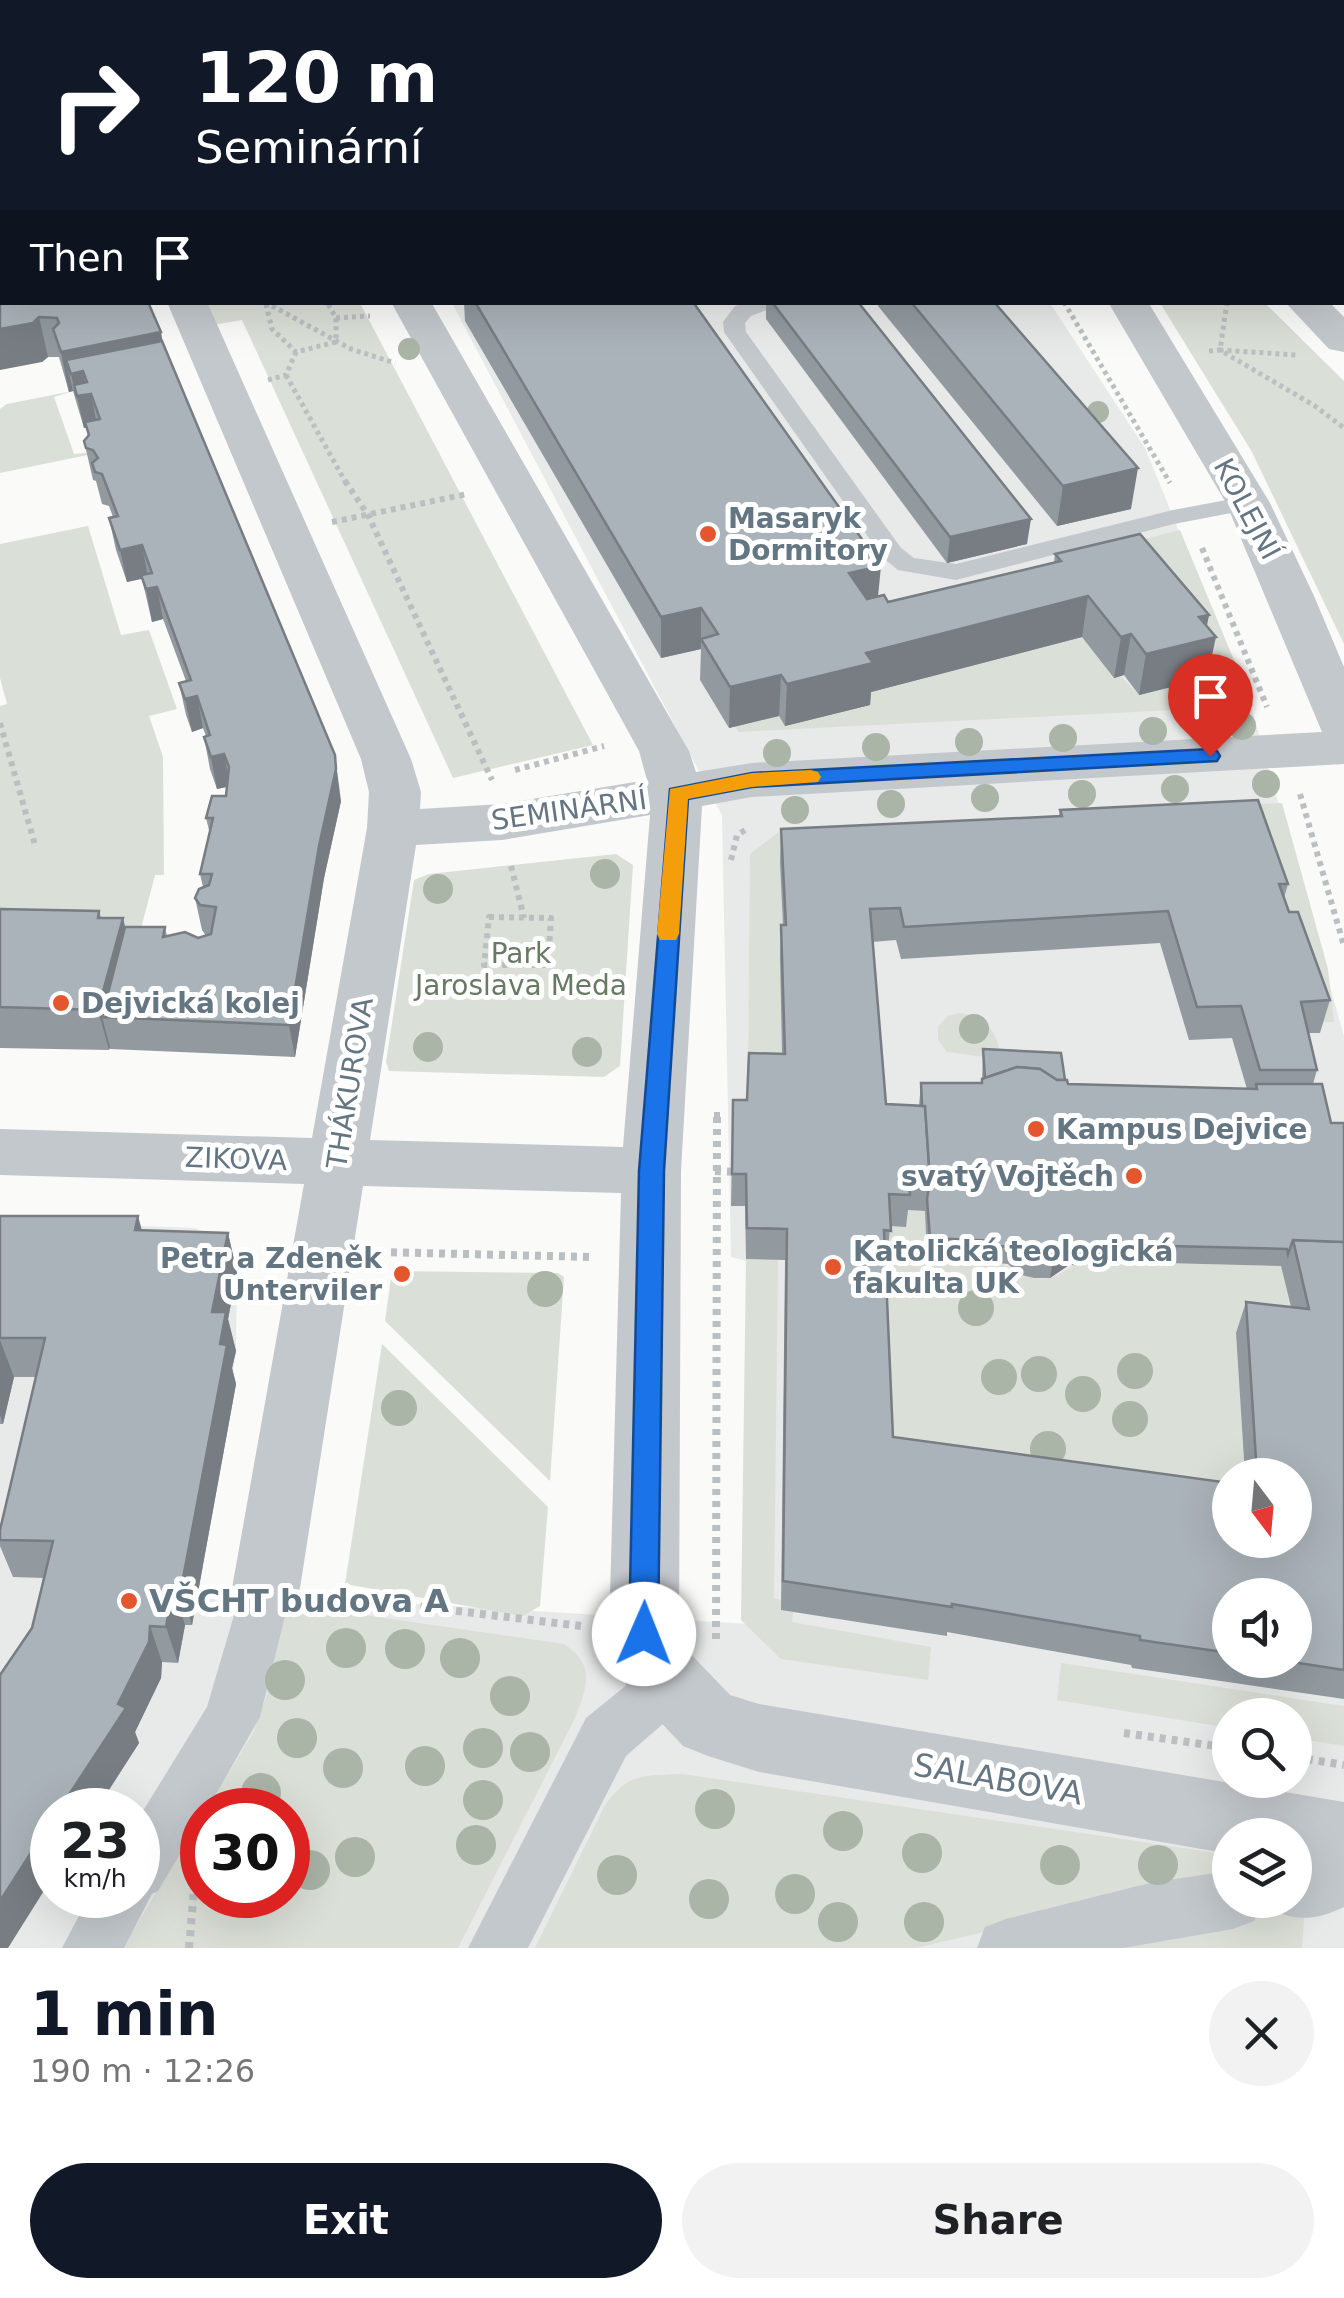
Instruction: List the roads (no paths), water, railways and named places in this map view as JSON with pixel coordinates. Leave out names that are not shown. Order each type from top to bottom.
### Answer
[{"type":"street","name":"THÁKUROVA","points":[[160,1835],[232,1717],[266,1588],[393,828],[395,792],[386,758],[188,305]]},
{"type":"street","points":[[413,305],[655,734],[678,794],[651,1171],[684,1258],[688,1654],[606,1737],[497,1948]]},
{"type":"street","name":"KOLEJNÍ","points":[[1130,305],[1248,504],[1291,596],[1344,727]]},
{"type":"street","points":[[1306,305],[1327,348]]},
{"type":"street","name":"SEMINÁRNÍ","points":[[393,828],[496,799],[678,794],[752,780],[1344,747]]},
{"type":"street","name":"ZIKOVA","points":[[0,1152],[651,1171]]},
{"type":"street","name":"SALABOVA","points":[[688,1654],[708,1722],[759,1738],[1344,1838]]},
{"type":"street","points":[[1312,1889],[1321,1888],[1344,1872]]},
{"type":"street","points":[[1006,1948],[1154,1911],[1212,1903]]},
{"type":"street","points":[[90,1948],[109,1918]]},
{"type":"lane","points":[[765,305],[743,311],[734,322],[735,332],[892,554],[907,565],[956,572],[1042,541],[1248,504]]},
{"type":"place","name":"Masaryk Dormitory","points":[[708,534]]},
{"type":"place","name":"Dejvická kolej","points":[[61,1003]]},
{"type":"place","name":"Kampus Dejvice","points":[[1036,1129]]},
{"type":"place","name":"svatý Vojtěch","points":[[1134,1176]]},
{"type":"place","name":"Katolická teologická fakulta UK","points":[[833,1267]]},
{"type":"place","name":"Petr a Zdeněk Unterviler","points":[[402,1274]]},
{"type":"place","name":"VŠCHT budova A","points":[[129,1601]]},
{"type":"park label","name":"Park Jaroslava Meda","points":[[521,969]]}]
